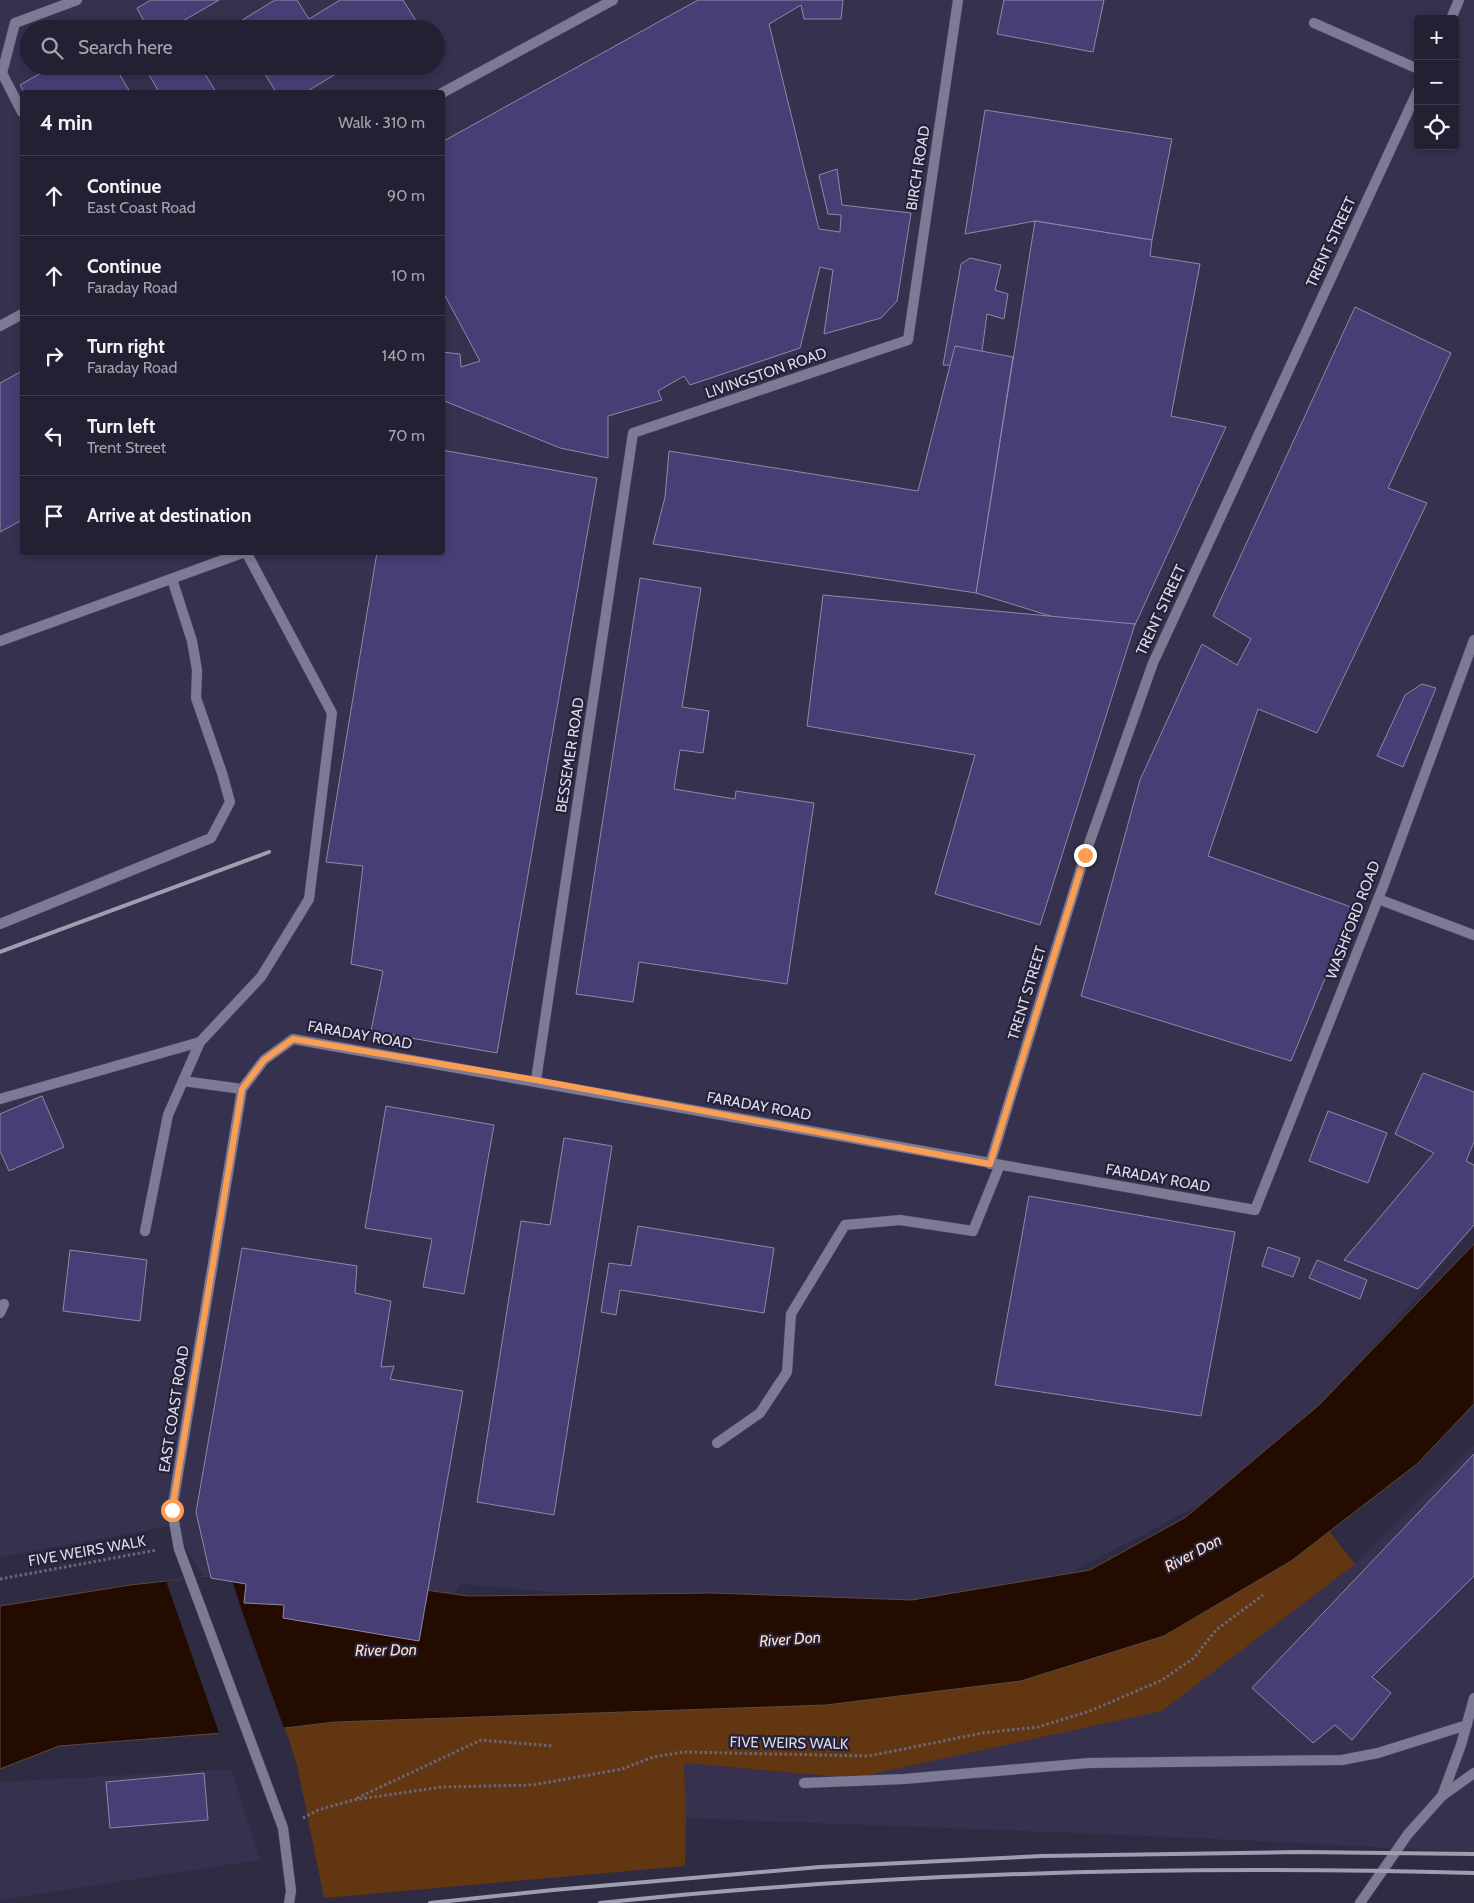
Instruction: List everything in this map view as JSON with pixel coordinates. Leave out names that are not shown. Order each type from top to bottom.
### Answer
[{"type":"street","points":[[23,20],[77,0]]},
{"type":"street","points":[[445,91],[613,0]]},
{"type":"street","name":"BIRCH ROAD","points":[[908,340],[958,0]]},
{"type":"street","points":[[1452,15],[1459,0]]},
{"type":"street","points":[[20,21],[15,23],[2,73],[20,108]]},
{"type":"street","points":[[1314,23],[1414,67]]},
{"type":"street","name":"TRENT STREET","points":[[717,1443],[760,1413],[787,1372],[792,1314],[845,1225],[900,1220],[973,1231],[994,1166],[1085,855],[1153,663],[1414,99]]},
{"type":"street","points":[[0,326],[20,315]]},
{"type":"street","name":"LIVINGSTON ROAD","points":[[633,433],[908,340]]},
{"type":"street","name":"BESSEMER ROAD","points":[[536,1080],[633,433]]},
{"type":"street","points":[[0,642],[238,555]]},
{"type":"street","points":[[145,1231],[168,1115],[200,1042],[261,976],[309,899],[332,713],[248,555]]},
{"type":"street","points":[[0,924],[211,838],[230,802],[196,698],[197,670],[192,641],[172,579]]},
{"type":"street","name":"WASHFORD ROAD","points":[[1255,1210],[1378,899],[1474,640]]},
{"type":"street","points":[[1378,899],[1474,935]]},
{"type":"street","name":"FARADAY ROAD","points":[[264,1060],[293,1039],[536,1080],[994,1166],[1255,1210]]},
{"type":"street","points":[[0,1099],[200,1042]]},
{"type":"street","name":"EAST COAST ROAD","points":[[264,1060],[242,1089],[172,1510],[179,1549],[283,1828],[291,1891],[290,1903]]},
{"type":"street","points":[[183,1081],[242,1089]]},
{"type":"street","points":[[1442,1796],[1461,1745],[1474,1698]]},
{"type":"street","points":[[804,1783],[904,1779],[1089,1763],[1342,1760],[1378,1753],[1467,1725]]},
{"type":"street","points":[[1360,1903],[1408,1834],[1442,1796],[1474,1773]]},
{"type":"path","name":"FIVE WEIRS WALK","points":[[0,1578],[152,1551],[179,1549]]},
{"type":"path","name":"FIVE WEIRS WALK","points":[[283,1828],[318,1810],[353,1800],[442,1787],[533,1785],[622,1769],[653,1758],[684,1752],[869,1756],[982,1733],[1038,1727],[1090,1711],[1162,1680],[1194,1658],[1216,1630],[1263,1595]]},
{"type":"path","points":[[353,1800],[481,1740],[553,1746]]},
{"type":"shaded area","points":[[0,0],[1474,0],[1474,1225],[1405,1311],[1259,1474],[1009,1605],[756,1610],[461,1584],[423,1642],[229,1616],[171,1526],[0,1557]]},
{"type":"shaded area","points":[[1474,1445],[1474,1853],[1100,1834],[686,1818],[683,1763],[854,1778],[1355,1564]]},
{"type":"shaded area","points":[[1329,1531],[1355,1564],[1162,1711],[854,1778],[684,1763],[685,1866],[324,1898],[297,1765],[285,1728],[1164,1636],[1291,1561]]},
{"type":"shaded area","points":[[231,1769],[260,1860],[0,1900],[0,1782]]},
{"type":"water","name":"River Don","points":[[1474,1244],[1474,1404],[1417,1464],[1291,1561],[1164,1636],[1021,1681],[826,1705],[335,1722],[285,1728],[59,1746],[0,1769],[0,1606],[130,1585],[277,1569],[468,1596],[712,1593],[912,1600],[1090,1570],[1186,1517],[1319,1405]]},
{"type":"pier","points":[[230,1574],[285,1731],[220,1736],[166,1581]]},
{"type":"building","points":[[151,0],[219,0],[185,20],[143,20],[137,8]]},
{"type":"building","points":[[275,0],[297,0],[309,19],[340,0],[403,0],[416,20],[242,20]]},
{"type":"building","points":[[698,0],[843,0],[841,19],[804,19],[801,5],[769,24],[819,229],[840,232],[841,215],[828,214],[819,175],[837,169],[842,205],[911,213],[897,301],[881,318],[824,334],[833,270],[820,267],[800,348],[690,385],[684,376],[658,391],[662,400],[608,416],[608,458],[560,448],[445,401],[445,352],[460,354],[461,367],[480,361],[445,296],[445,140]]},
{"type":"building","points":[[1004,0],[1104,0],[1093,52],[997,34]]},
{"type":"building","points":[[37,75],[120,75],[129,90],[23,90],[20,85]]},
{"type":"building","points":[[149,75],[206,75],[215,90],[158,90]]},
{"type":"building","points":[[266,75],[334,75],[309,90],[275,90]]},
{"type":"building","points":[[985,110],[1172,139],[1152,240],[1035,221],[965,234]]},
{"type":"building","points":[[1035,221],[1152,240],[1150,256],[1200,264],[1171,416],[1226,427],[1128,640],[976,593]]},
{"type":"building","points":[[970,258],[1001,265],[995,290],[1008,294],[1004,319],[987,314],[980,366],[943,365],[961,264]]},
{"type":"building","points":[[1355,307],[1451,353],[1388,488],[1427,503],[1317,733],[1258,709],[1208,856],[1354,908],[1291,1061],[1081,996],[1140,780],[1202,644],[1237,665],[1251,639],[1213,616]]},
{"type":"building","points":[[955,346],[1013,357],[976,593],[653,544],[665,497],[669,451],[918,491]]},
{"type":"building","points":[[20,372],[20,521],[0,532],[0,383]]},
{"type":"building","points":[[445,451],[597,478],[497,1053],[371,1031],[383,971],[351,964],[363,866],[326,862],[377,555],[445,555]]},
{"type":"building","points":[[640,578],[701,588],[682,707],[709,711],[703,753],[680,750],[674,789],[735,799],[736,791],[814,803],[787,984],[639,962],[633,1002],[576,994]]},
{"type":"building","points":[[823,595],[1135,624],[1040,925],[935,894],[975,755],[807,726]]},
{"type":"building","points":[[1422,684],[1436,688],[1403,767],[1377,756],[1405,695]]},
{"type":"building","points":[[1423,1073],[1474,1092],[1474,1142],[1466,1161],[1474,1165],[1474,1225],[1418,1289],[1344,1260],[1434,1153],[1395,1134]]},
{"type":"building","points":[[42,1096],[64,1147],[9,1171],[0,1151],[0,1114]]},
{"type":"building","points":[[386,1106],[494,1125],[464,1294],[423,1287],[432,1239],[365,1228]]},
{"type":"building","points":[[1328,1111],[1387,1133],[1368,1183],[1309,1161]]},
{"type":"building","points":[[564,1138],[612,1146],[554,1515],[477,1502],[521,1221],[550,1225]]},
{"type":"building","points":[[1029,1196],[1235,1232],[1201,1416],[995,1385]]},
{"type":"building","points":[[638,1226],[774,1248],[764,1313],[620,1290],[616,1315],[601,1312],[609,1263],[631,1266]]},
{"type":"building","points":[[1268,1247],[1300,1258],[1293,1277],[1262,1266]]},
{"type":"building","points":[[242,1248],[357,1266],[355,1293],[391,1301],[381,1367],[394,1366],[390,1379],[463,1391],[419,1641],[283,1618],[284,1605],[244,1603],[246,1584],[211,1578],[196,1512]]},
{"type":"building","points":[[70,1250],[147,1260],[140,1321],[63,1311]]},
{"type":"building","points":[[1317,1260],[1367,1280],[1360,1299],[1309,1278]]},
{"type":"building","points":[[1474,1454],[1474,1576],[1372,1677],[1391,1693],[1352,1740],[1335,1725],[1313,1743],[1252,1688]]},
{"type":"building","points":[[204,1773],[208,1820],[110,1828],[106,1782]]},
{"type":"railway","points":[[0,952],[269,852]]},
{"type":"railway","points":[[430,1903],[553,1890],[820,1867],[1042,1856],[1300,1852],[1474,1854]]},
{"type":"railway","points":[[600,1903],[818,1884],[1036,1873],[1255,1870],[1474,1873]]},
{"type":"route","points":[[172,1510],[242,1089],[264,1060],[293,1039],[536,1080],[990,1164],[1085,855]]}]
